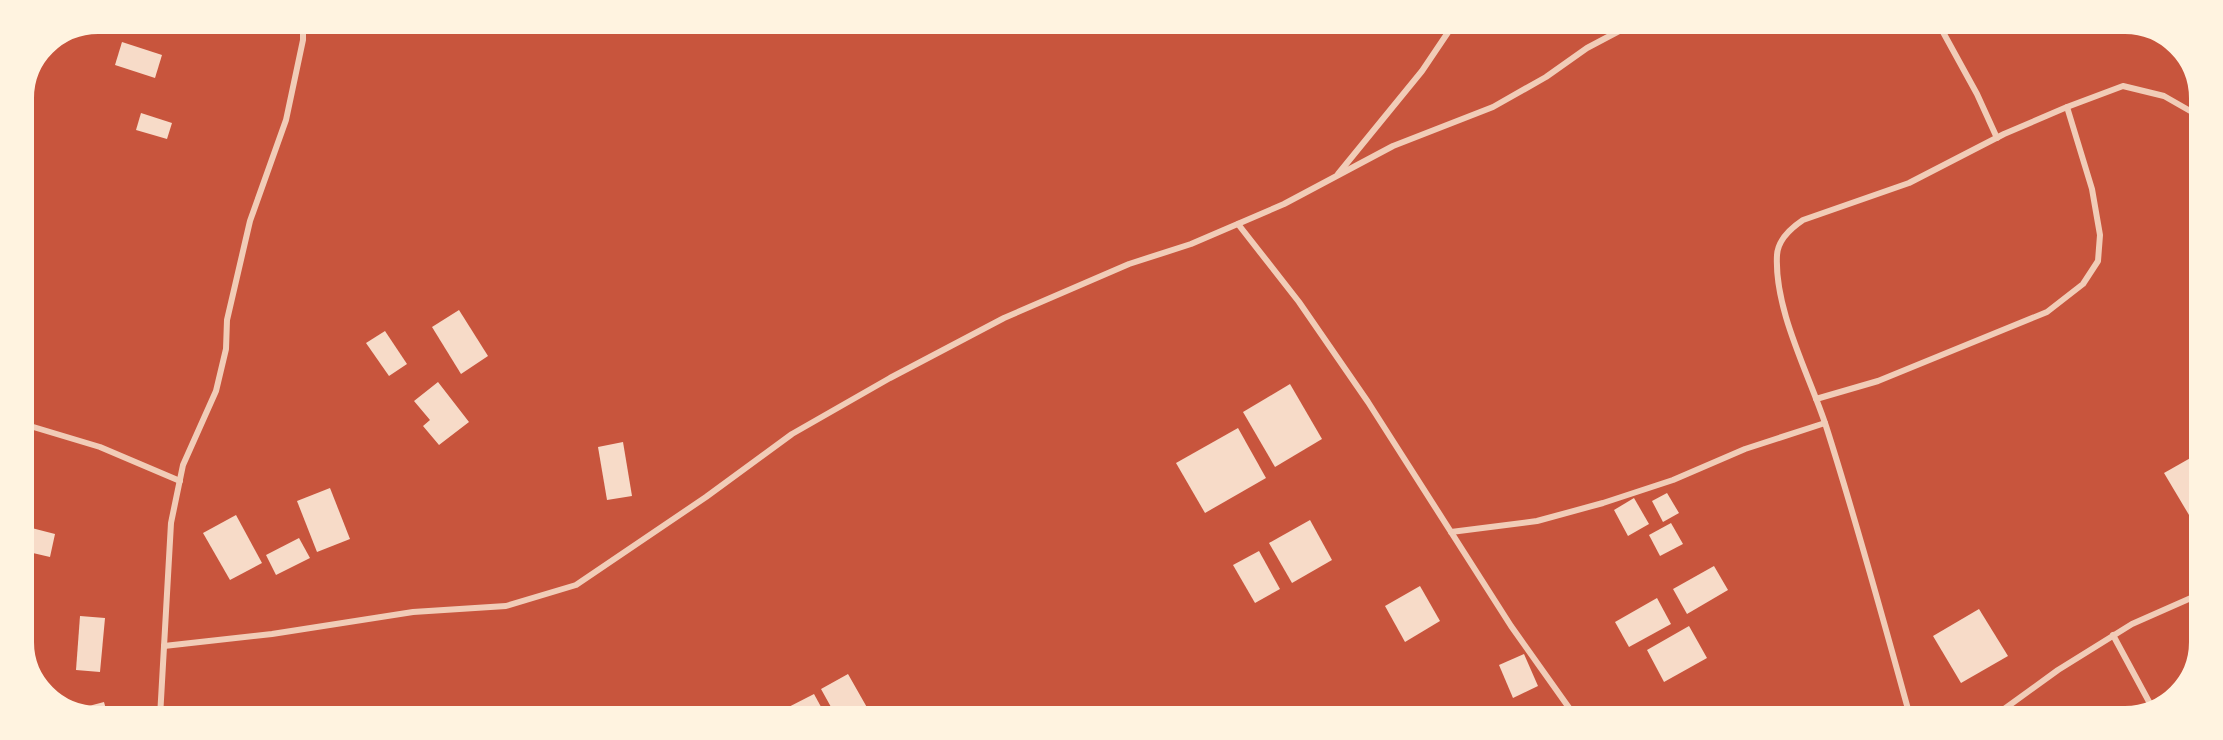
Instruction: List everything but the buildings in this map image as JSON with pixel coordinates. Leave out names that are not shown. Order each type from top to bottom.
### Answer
[{"type":"street","points":[[160,710],[171,523],[183,465],[216,391],[225,349],[227,320],[250,221],[286,120],[303,40],[303,30]]},
{"type":"street","points":[[1336,176],[1422,70],[1450,30]]},
{"type":"street","points":[[164,646],[272,634],[413,612],[506,606],[576,585],[706,497],[792,435],[890,378],[1004,318],[1129,264],[1191,244],[1238,224],[1284,204],[1393,146],[1493,107],[1546,77],[1587,48],[1621,30]]},
{"type":"street","points":[[1942,30],[1977,94],[1996,138]]},
{"type":"street","points":[[1908,710],[1857,525],[1783,303],[1777,271],[1777,252],[1784,237],[1791,228],[1803,220],[1909,183],[1996,138],[2123,86],[2164,96],[2193,113]]},
{"type":"street","points":[[1816,399],[1878,381],[2047,312],[2083,284],[2098,261],[2100,235],[2091,189],[2067,107]]},
{"type":"street","points":[[1238,224],[1305,311],[1368,402],[1511,626],[1570,710]]},
{"type":"street","points":[[1451,532],[1537,521],[1603,503],[1673,480],[1745,449],[1824,423]]},
{"type":"street","points":[[30,426],[100,447],[180,481]]},
{"type":"street","points":[[2003,710],[2058,670],[2132,624],[2193,597]]},
{"type":"street","points":[[2114,635],[2151,705]]}]
